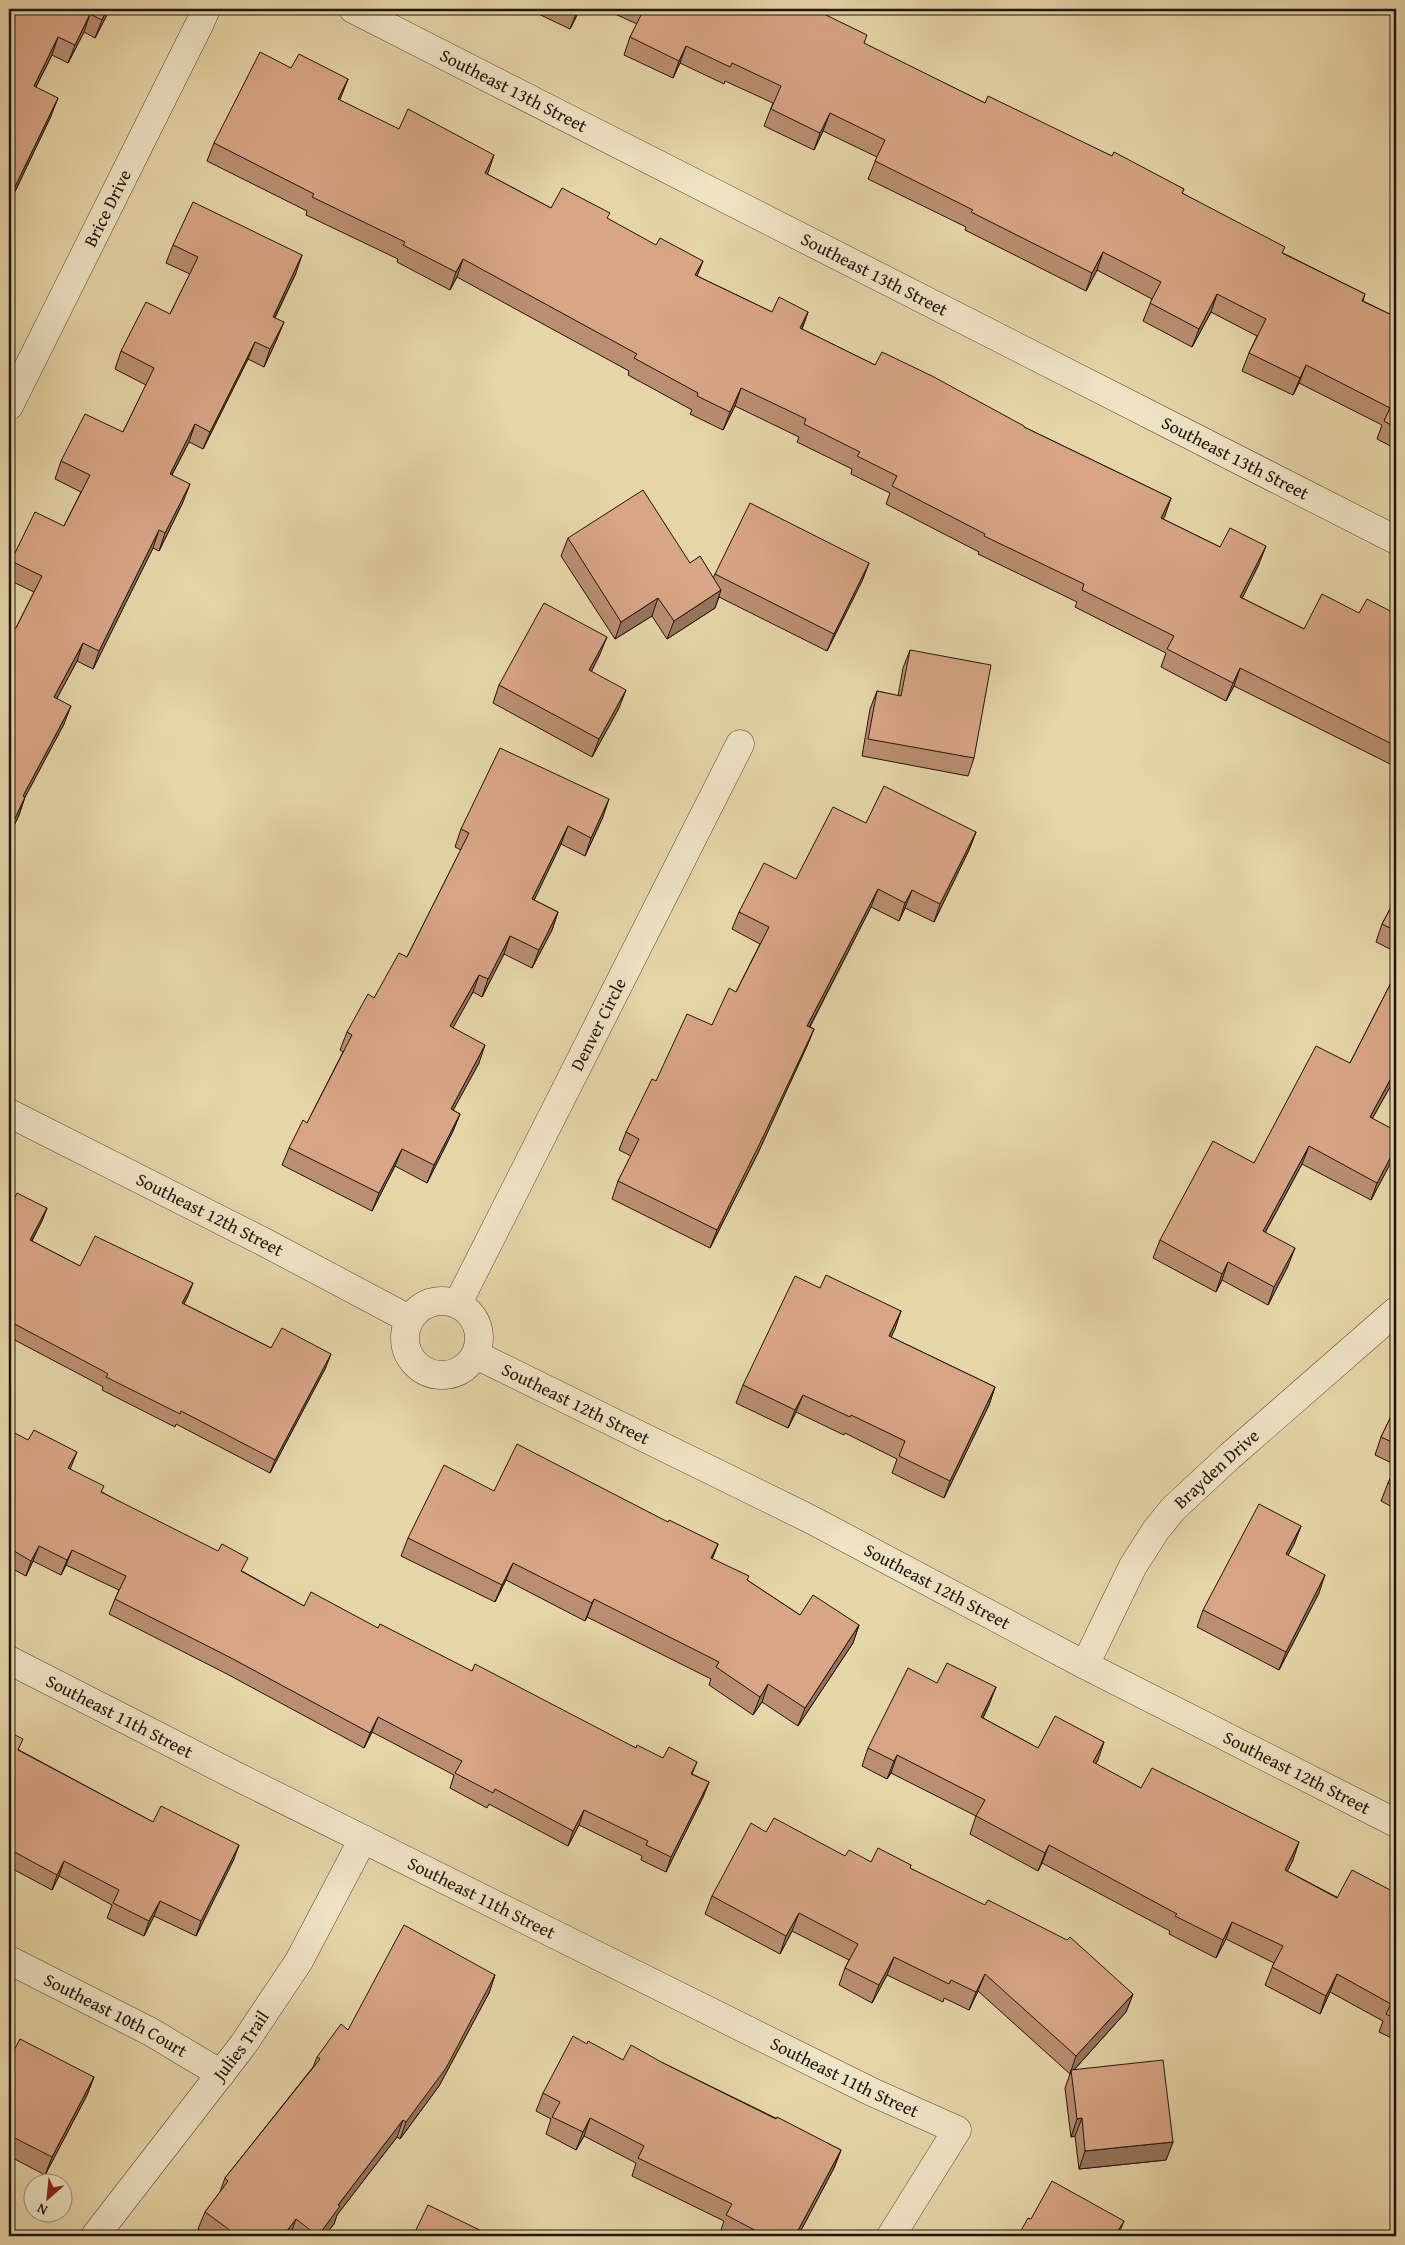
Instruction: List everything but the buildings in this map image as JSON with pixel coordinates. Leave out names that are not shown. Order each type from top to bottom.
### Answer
[{"type":"street","name":"Brice Drive","points":[[9,406],[206,9]]},
{"type":"street","name":"Southeast 13th Street","points":[[353,9],[1396,540]]},
{"type":"street","name":"Denver Circle","points":[[458,1303],[740,744]]},
{"type":"street","name":"Southeast 12th Street","points":[[9,1113],[264,1242],[409,1319]]},
{"type":"street","points":[[446,1300],[458,1303],[475,1320],[480,1332],[476,1355],[461,1371],[449,1375],[434,1374],[420,1368],[410,1359],[404,1343],[404,1335],[409,1319],[420,1307],[427,1303],[446,1300]]},
{"type":"street","name":"Brayden Drive","points":[[1085,1665],[1133,1566],[1156,1530],[1174,1509],[1230,1456],[1396,1312]]},
{"type":"street","name":"Southeast 12th Street","points":[[476,1355],[810,1519],[1085,1665],[1396,1823]]},
{"type":"street","name":"Southeast 11th Street","points":[[9,1660],[363,1839],[872,2092],[957,2130],[891,2236]]},
{"type":"street","name":"Julies Trail","points":[[95,2236],[243,2045],[299,1961],[363,1839]]},
{"type":"street","name":"Southeast 10th Court","points":[[9,1960],[151,2032],[221,2074]]}]
